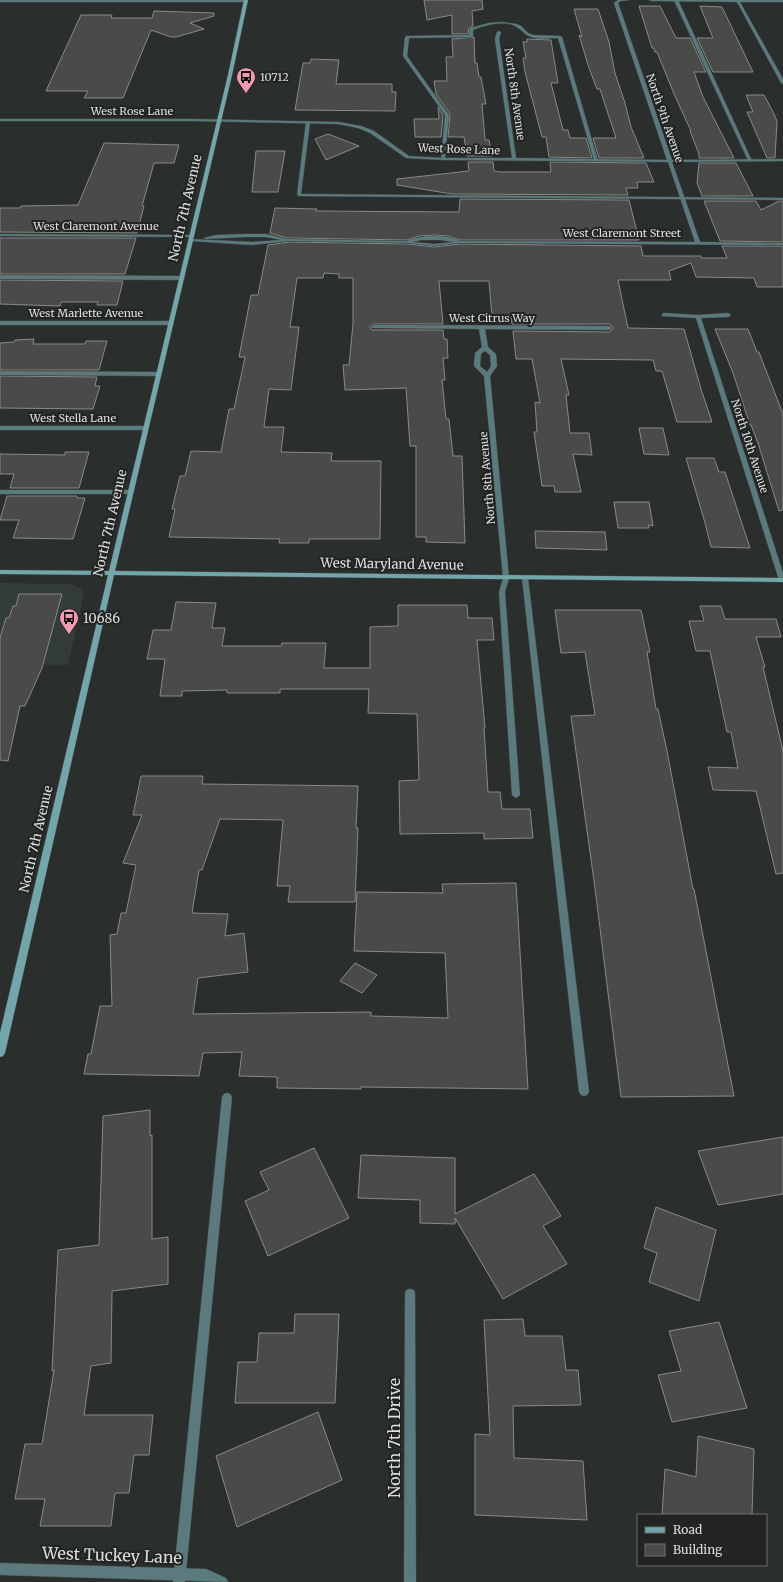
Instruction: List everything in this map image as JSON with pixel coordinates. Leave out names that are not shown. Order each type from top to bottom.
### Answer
[{"type":"main road","name":"North 7th Avenue","points":[[0,1053],[246,1]]},
{"type":"main road","name":"West Maryland Avenue","points":[[0,572],[783,580]]},
{"type":"street","points":[[620,0],[628,0]]},
{"type":"street","name":"North 9th Avenue","points":[[620,0],[616,3],[698,244]]},
{"type":"street","points":[[651,0],[783,1]]},
{"type":"street","points":[[676,0],[750,160]]},
{"type":"street","points":[[0,1],[246,1]]},
{"type":"street","points":[[738,1],[783,83]]},
{"type":"street","points":[[443,159],[447,116],[405,56],[406,37],[470,36],[471,29],[480,25],[494,23],[512,24],[519,27],[527,35],[531,36],[560,37],[596,160]]},
{"type":"street","name":"North 8th Avenue","points":[[499,32],[497,39],[514,159]]},
{"type":"street","name":"West Rose Lane","points":[[0,120],[308,122],[338,124],[359,127],[372,132],[408,156],[443,159],[670,161],[783,160]]},
{"type":"street","points":[[308,122],[299,195],[783,199]]},
{"type":"street","name":"West Claremont Avenue","points":[[0,235],[191,238]]},
{"type":"street","points":[[260,244],[261,236]]},
{"type":"street","name":"West Claremont Street","points":[[191,238],[273,236],[289,240],[408,242],[422,245],[438,245],[460,242],[783,244]]},
{"type":"street","name":"West Claremont Street","points":[[191,238],[225,244],[271,244],[289,240]]},
{"type":"street","points":[[0,277],[182,278]]},
{"type":"street","points":[[664,315],[698,317],[728,315]]},
{"type":"street","name":"North 10th Avenue","points":[[698,317],[783,580]]},
{"type":"street","name":"West Marlette Avenue","points":[[0,322],[171,323]]},
{"type":"street","name":"West Citrus Way","points":[[374,327],[609,328]]},
{"type":"street","name":"North 8th Avenue","points":[[482,328],[484,348]]},
{"type":"street","name":"North 8th Avenue","points":[[484,348],[478,353],[478,366],[487,376],[506,578],[502,592],[516,795]]},
{"type":"street","name":"North 8th Avenue","points":[[484,348],[493,354],[494,366],[487,376]]},
{"type":"street","points":[[0,373],[159,374]]},
{"type":"street","name":"West Stella Lane","points":[[0,428],[146,428]]},
{"type":"street","points":[[0,492],[131,492]]},
{"type":"street","points":[[525,578],[584,1092]]},
{"type":"street","points":[[180,1578],[227,1097]]},
{"type":"street","name":"North 7th Drive","points":[[410,1294],[410,1582]]},
{"type":"street","name":"West Tuckey Lane","points":[[0,1569],[180,1578],[206,1575],[222,1582]]},
{"type":"shaded area","points":[[0,583],[70,584],[82,589],[84,594],[68,665],[0,664]]},
{"type":"building","points":[[424,0],[482,0],[483,9],[472,11],[473,26],[469,28],[468,34],[452,34],[452,15],[427,20]]},
{"type":"building","points":[[639,6],[660,6],[676,38],[690,38],[706,72],[694,72],[703,97],[734,158],[699,158],[691,131],[657,52],[655,52],[654,48],[652,48]]},
{"type":"building","points":[[700,6],[722,7],[753,72],[713,72],[697,38],[713,38]]},
{"type":"building","points":[[574,9],[598,9],[609,42],[615,73],[631,127],[644,158],[599,158],[593,138],[616,138],[600,89],[597,89],[589,68],[579,35],[582,37]]},
{"type":"building","points":[[154,11],[214,13],[214,16],[190,23],[204,29],[176,37],[171,37],[151,30],[123,98],[84,98],[88,91],[46,91],[81,15],[112,15],[111,18],[152,18]]},
{"type":"building","points":[[474,37],[475,63],[477,63],[479,77],[481,77],[486,104],[482,104],[485,140],[489,140],[492,156],[467,156],[464,137],[448,137],[450,114],[436,94],[434,81],[447,81],[446,57],[453,57],[452,39]]},
{"type":"building","points":[[527,39],[551,40],[558,83],[551,83],[563,130],[568,130],[570,138],[586,138],[592,158],[549,157],[546,137],[542,137],[525,72],[523,58],[526,58],[523,42],[527,42]]},
{"type":"building","points":[[311,59],[339,60],[336,84],[392,84],[392,92],[396,92],[395,111],[295,110],[303,63],[310,63]]},
{"type":"building","points":[[746,95],[764,95],[773,112],[777,121],[775,158],[767,158],[747,112],[753,112]]},
{"type":"building","points":[[438,107],[443,115],[441,137],[415,137],[414,119],[439,119]]},
{"type":"building","points":[[328,134],[359,146],[326,160],[315,139]]},
{"type":"building","points":[[104,143],[179,145],[174,163],[154,163],[142,206],[144,206],[137,233],[0,232],[0,208],[78,205]]},
{"type":"building","points":[[256,151],[285,151],[278,192],[252,192]]},
{"type":"building","points":[[468,162],[493,162],[494,171],[501,172],[551,172],[550,162],[646,163],[654,182],[637,182],[638,188],[626,188],[628,195],[452,194],[397,185],[397,179],[469,171]]},
{"type":"building","points":[[699,163],[736,163],[753,196],[702,196],[697,183]]},
{"type":"building","points":[[460,199],[629,200],[639,240],[460,240],[448,236],[434,235],[419,236],[407,240],[287,238],[270,233],[275,208],[317,209],[316,211],[459,212]]},
{"type":"building","points":[[704,201],[756,201],[761,210],[779,201],[783,201],[783,242],[720,241]]},
{"type":"building","points":[[0,238],[136,238],[125,274],[0,274]]},
{"type":"building","points":[[289,242],[408,244],[434,247],[460,244],[641,246],[643,256],[701,256],[701,258],[727,258],[722,246],[783,246],[783,287],[757,287],[754,278],[696,277],[691,263],[669,271],[671,280],[618,280],[628,328],[684,329],[712,422],[677,422],[662,371],[656,371],[653,360],[561,359],[569,395],[566,395],[570,433],[589,433],[592,455],[573,454],[581,492],[555,492],[554,486],[542,486],[534,432],[537,432],[535,402],[540,403],[532,359],[516,359],[513,331],[609,332],[613,329],[613,327],[609,324],[512,324],[511,317],[492,317],[489,281],[439,281],[443,324],[374,324],[370,326],[372,330],[443,330],[444,339],[447,339],[448,358],[443,358],[445,380],[442,380],[446,419],[449,419],[453,456],[462,456],[465,543],[426,542],[426,537],[416,537],[416,446],[410,446],[406,388],[345,390],[343,365],[349,365],[353,324],[353,278],[339,278],[339,274],[324,273],[323,278],[297,278],[290,327],[299,327],[291,390],[269,389],[264,427],[284,427],[281,452],[332,453],[331,461],[381,461],[380,539],[309,539],[309,543],[279,543],[280,539],[169,537],[175,509],[172,509],[180,476],[185,476],[191,451],[221,452],[229,409],[234,409],[245,357],[239,357],[251,295],[258,295],[268,245]]},
{"type":"building","points":[[0,280],[123,281],[117,305],[97,305],[98,302],[61,302],[60,306],[0,304]]},
{"type":"building","points":[[715,329],[748,329],[757,352],[759,352],[783,414],[783,510],[779,511],[758,443],[750,425],[733,373]]},
{"type":"building","points":[[34,339],[33,344],[85,344],[86,341],[107,341],[99,370],[0,370],[0,343],[14,342],[15,340]]},
{"type":"building","points":[[0,376],[97,377],[95,386],[100,386],[93,409],[0,408]]},
{"type":"building","points":[[639,428],[663,428],[669,455],[644,454]]},
{"type":"building","points":[[65,452],[89,452],[79,488],[10,488],[14,474],[0,474],[0,454],[65,455]]},
{"type":"building","points":[[686,458],[714,458],[719,472],[725,472],[750,548],[711,547]]},
{"type":"building","points":[[7,496],[77,496],[77,498],[85,498],[73,539],[13,538],[19,520],[0,520]]},
{"type":"building","points":[[614,502],[649,502],[653,526],[648,525],[649,528],[618,528]]},
{"type":"building","points":[[535,531],[605,532],[607,550],[536,548]]},
{"type":"building","points":[[19,594],[62,594],[42,668],[25,706],[20,706],[8,761],[0,760],[0,638],[6,618],[9,618],[13,606],[16,606]]},
{"type":"building","points":[[176,602],[216,603],[212,628],[225,628],[222,646],[281,646],[282,643],[326,643],[324,668],[370,668],[370,627],[398,626],[398,605],[467,605],[468,618],[492,618],[494,640],[477,640],[485,728],[488,792],[500,792],[502,809],[530,809],[533,838],[484,839],[484,833],[400,834],[399,781],[419,780],[417,714],[368,713],[369,689],[280,689],[280,693],[227,693],[227,690],[182,691],[182,696],[160,696],[165,659],[147,659],[153,630],[171,630]]},
{"type":"building","points":[[700,606],[721,606],[725,619],[776,619],[781,637],[756,637],[765,667],[763,667],[783,751],[783,873],[776,874],[756,791],[713,790],[708,767],[738,768],[731,732],[727,732],[710,651],[696,651],[689,621],[704,621]]},
{"type":"building","points":[[555,610],[641,610],[650,652],[647,652],[656,709],[658,709],[667,751],[734,1096],[621,1097],[595,888],[571,716],[595,715],[585,652],[561,653]]},
{"type":"building","points":[[141,776],[203,776],[202,784],[358,786],[355,902],[288,902],[290,886],[277,886],[283,820],[220,819],[202,870],[199,870],[192,913],[228,914],[225,936],[244,933],[248,972],[198,978],[193,1014],[371,1012],[371,1016],[448,1018],[445,953],[354,951],[357,892],[443,893],[442,884],[516,883],[528,1089],[361,1087],[361,1089],[277,1088],[277,1077],[239,1076],[242,1052],[203,1053],[199,1076],[84,1074],[88,1054],[91,1054],[100,1006],[112,1006],[110,935],[117,934],[121,913],[126,913],[136,865],[123,863],[142,815],[133,815]]},
{"type":"building","points":[[355,963],[377,975],[362,993],[340,981]]},
{"type":"building","points":[[150,1110],[150,1136],[152,1135],[152,1239],[168,1237],[168,1284],[112,1291],[111,1363],[91,1366],[84,1415],[153,1415],[149,1455],[134,1455],[129,1493],[115,1493],[111,1526],[40,1526],[45,1499],[15,1499],[25,1444],[42,1444],[54,1370],[52,1371],[58,1250],[99,1245],[103,1116]]},
{"type":"building","points":[[783,1137],[783,1194],[718,1205],[698,1151]]},
{"type":"building","points":[[314,1148],[349,1218],[268,1256],[245,1201],[269,1190],[260,1172]]},
{"type":"building","points":[[361,1155],[455,1158],[455,1214],[534,1174],[561,1216],[543,1226],[567,1264],[503,1299],[455,1218],[455,1224],[420,1223],[420,1200],[358,1198]]},
{"type":"building","points":[[656,1207],[716,1230],[699,1301],[649,1282],[657,1253],[644,1248]]},
{"type":"building","points":[[295,1314],[339,1314],[335,1403],[235,1403],[238,1362],[257,1362],[259,1333],[294,1333]]},
{"type":"building","points":[[523,1319],[525,1336],[562,1336],[566,1370],[578,1370],[581,1405],[513,1406],[514,1458],[583,1461],[587,1520],[475,1515],[475,1434],[490,1435],[484,1320]]},
{"type":"building","points":[[719,1322],[747,1408],[672,1422],[658,1375],[681,1371],[669,1331]]},
{"type":"building","points":[[318,1412],[342,1480],[237,1527],[216,1456]]},
{"type":"building","points":[[698,1436],[754,1449],[752,1514],[662,1514],[665,1469],[696,1477]]},
{"type":"place","name":"10712","points":[[246,94]]},
{"type":"place","name":"10686","points":[[69,635]]}]
